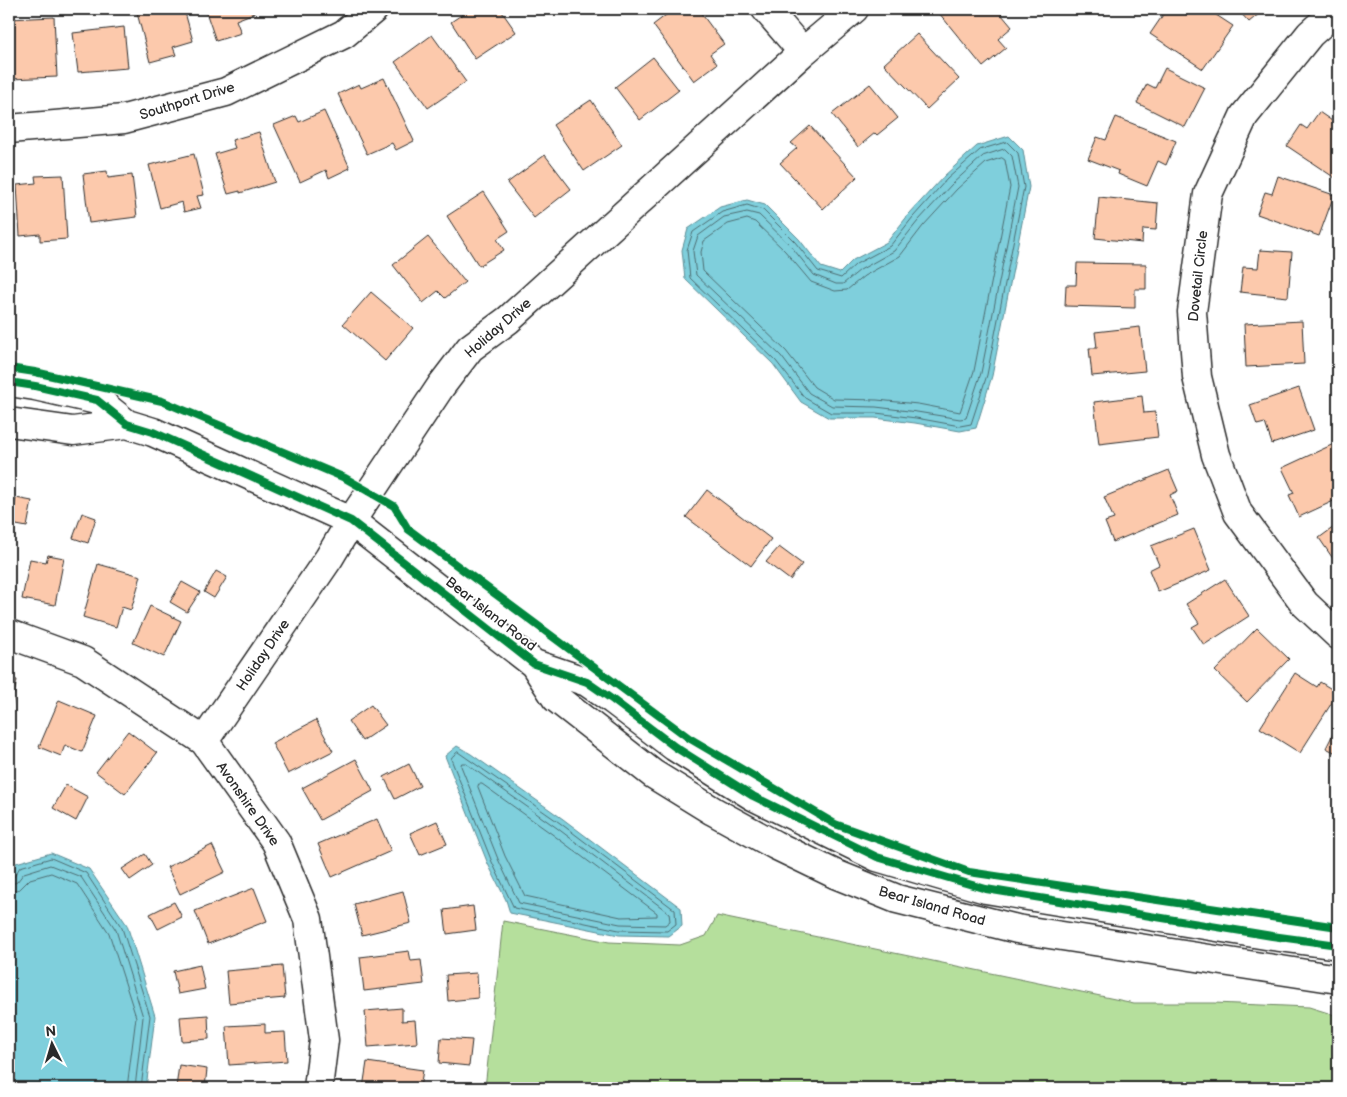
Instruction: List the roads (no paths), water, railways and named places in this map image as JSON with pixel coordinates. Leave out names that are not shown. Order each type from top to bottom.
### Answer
[{"type":"street","name":"Southport Drive","points":[[9,129],[124,119],[226,92],[344,34],[374,9]]},
{"type":"street","points":[[766,9],[803,52]]},
{"type":"street","name":"Holiday Drive","points":[[204,741],[329,558],[351,521],[441,386],[470,348],[508,320],[803,52],[854,9]]},
{"type":"street","name":"Dovetail Circle","points":[[1338,9],[1310,34],[1244,116],[1208,194],[1192,312],[1197,377],[1216,455],[1238,513],[1304,604],[1338,635]]},
{"type":"street","name":"Bear Island Road","points":[[9,382],[97,400],[127,424],[153,432],[351,521],[534,664],[556,698],[653,774],[713,811],[775,845],[835,874],[897,899],[1017,929],[1338,979]]},
{"type":"street","name":"Bear Island Road","points":[[9,422],[73,431],[127,424]]},
{"type":"street","name":"Avonshire Drive","points":[[9,634],[83,661],[204,741],[276,842],[308,919],[324,1040],[318,1088]]},
{"type":"street","name":"Bear Island Road","points":[[534,664],[587,682],[675,747],[753,796],[877,857],[986,889],[1338,945]]},
{"type":"water","points":[[1009,136],[1023,150],[1029,187],[992,376],[976,428],[960,431],[875,418],[829,418],[801,402],[773,364],[685,279],[682,250],[688,229],[720,207],[747,200],[765,205],[799,239],[821,267],[840,273],[853,260],[887,242],[909,214],[944,176],[977,146]]},
{"type":"water","points":[[457,746],[563,819],[681,908],[682,926],[669,936],[619,935],[510,913],[506,900],[488,864],[445,756]]},
{"type":"water","points":[[51,853],[89,869],[127,925],[155,1016],[146,1088],[9,1088],[9,877],[16,863]]}]
